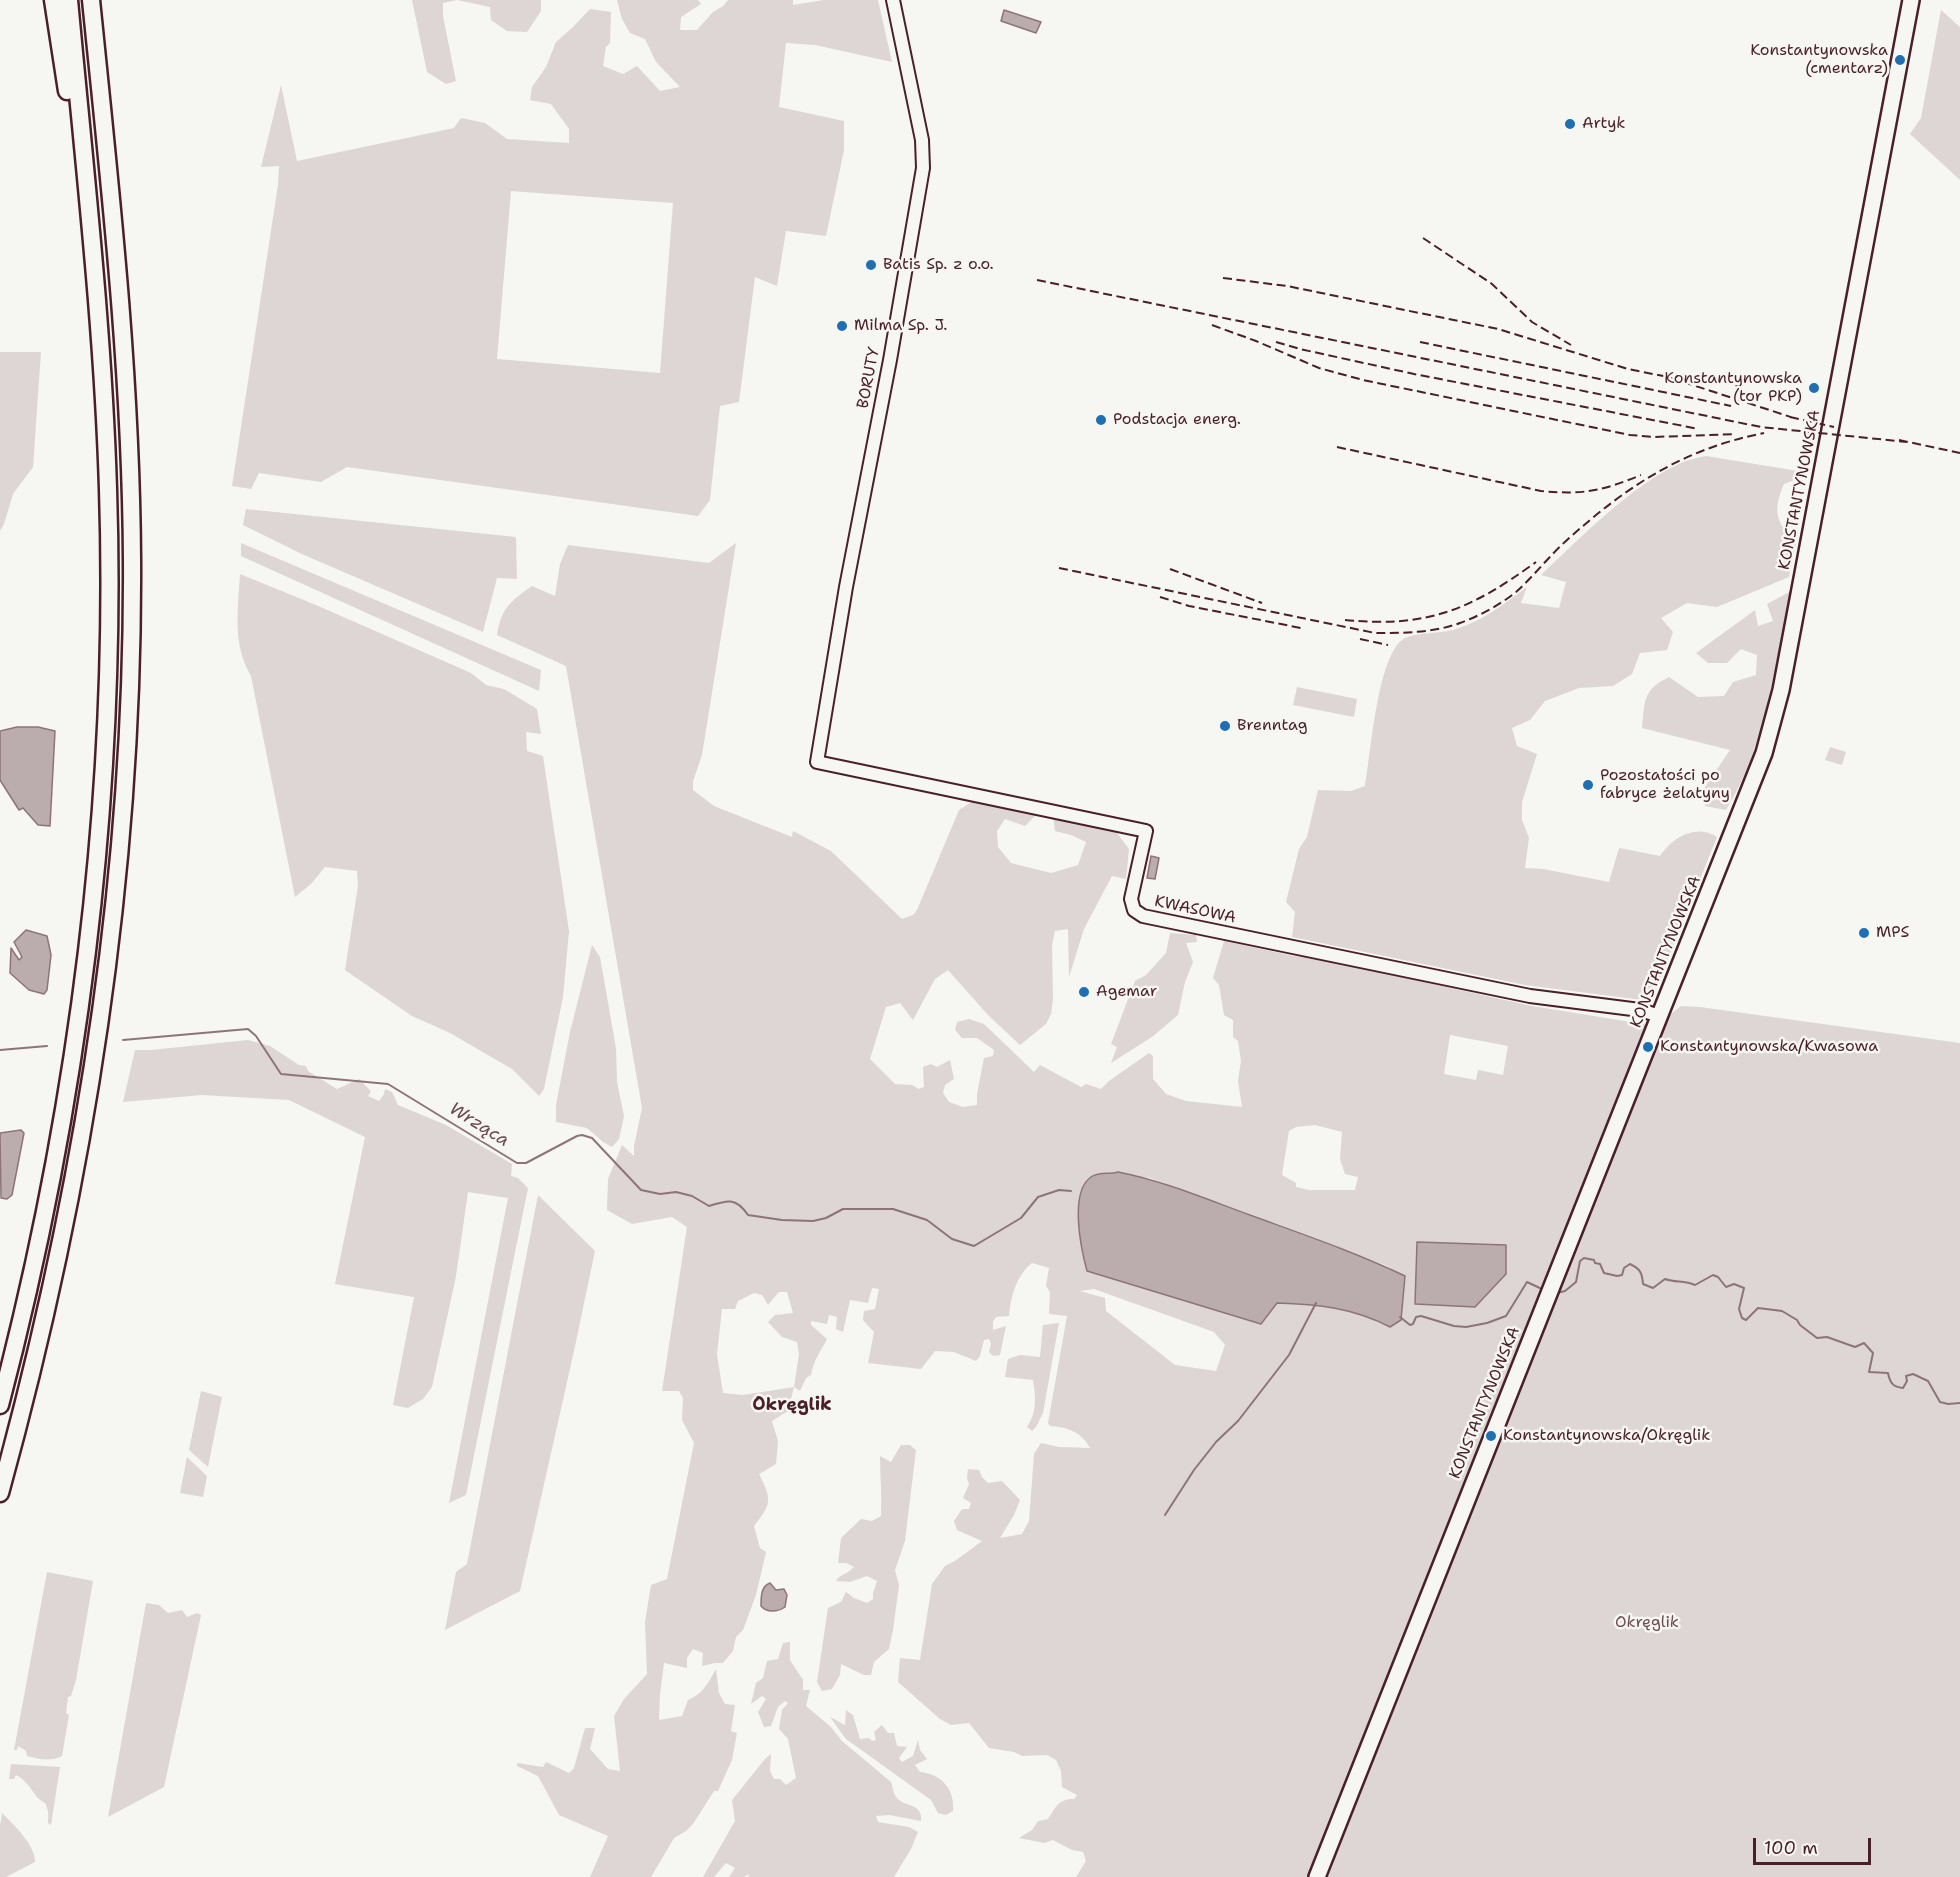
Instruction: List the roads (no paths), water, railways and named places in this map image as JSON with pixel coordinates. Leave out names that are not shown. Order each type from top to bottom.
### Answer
[{"type":"highway","points":[[53,0],[78,162],[92,229]]},
{"type":"highway","points":[[0,1405],[38,1251],[61,1128],[82,986],[96,862],[104,760],[109,572],[104,399],[92,229],[69,0]]},
{"type":"highway","points":[[0,1493],[52,1288],[78,1162],[111,942],[126,762],[132,559],[129,441],[116,247],[91,0]]},
{"type":"main road","name":"KONSTANTYNOWSKA","points":[[1317,1877],[1755,779],[1774,718],[1911,0]]},
{"type":"street","name":"BORUTY","points":[[817,762],[844,598],[890,360],[923,168],[922,140],[893,0]]},
{"type":"street","name":"KWASOWA","points":[[817,762],[1146,831],[1131,899],[1134,910],[1143,916],[1530,996],[1640,1010],[1660,1016]]},
{"type":"waterway","name":"Wrząca","points":[[123,1040],[248,1029],[256,1036],[281,1074],[388,1084],[517,1163],[526,1163],[582,1135],[592,1138],[641,1190],[660,1194],[676,1192],[692,1196],[709,1206],[731,1202],[739,1205],[748,1215],[782,1220],[813,1221],[826,1218],[843,1209],[893,1209],[927,1220],[952,1239],[974,1246],[1021,1218],[1038,1197],[1059,1190],[1071,1191]]},
{"type":"waterway","name":"Wrząca","points":[[0,1050],[47,1046]]},
{"type":"waterway","name":"Wrząca","points":[[1557,1293],[1565,1291],[1576,1282],[1580,1261],[1584,1258],[1600,1264],[1604,1273],[1617,1276],[1622,1275],[1624,1268],[1630,1264],[1640,1271],[1643,1284],[1653,1288],[1665,1279],[1695,1285],[1713,1275],[1718,1277],[1726,1287],[1734,1284],[1744,1288],[1739,1309],[1742,1318],[1746,1320],[1758,1308],[1782,1311],[1797,1320],[1817,1338],[1827,1337],[1855,1347],[1864,1343],[1873,1353],[1869,1372],[1888,1373],[1891,1382],[1897,1387],[1903,1388],[1907,1381],[1906,1376],[1913,1374],[1928,1381],[1940,1402],[1960,1403]]},
{"type":"waterway","name":"Wrząca","points":[[1400,1317],[1410,1325],[1416,1317],[1421,1316],[1454,1326],[1466,1327],[1487,1323],[1506,1316],[1527,1282],[1542,1289]]},
{"type":"waterway","points":[[1165,1515],[1194,1470],[1216,1442],[1238,1421],[1289,1355],[1316,1303]]},
{"type":"railway","points":[[1423,238],[1492,284],[1532,322],[1571,345]]},
{"type":"railway","points":[[1223,278],[1287,286],[1498,329],[1628,369],[1668,377],[1797,419]]},
{"type":"railway","points":[[1037,280],[1761,427],[1907,442]]},
{"type":"railway","points":[[1212,325],[1319,368],[1363,380],[1630,435],[1654,437],[1736,434]]},
{"type":"railway","points":[[1276,342],[1414,374],[1699,429]]},
{"type":"railway","points":[[1420,342],[1731,406]]},
{"type":"railway","points":[[1790,417],[1834,427]]},
{"type":"railway","points":[[1059,568],[1375,633],[1429,631],[1475,617],[1510,597],[1560,546],[1589,521],[1658,472],[1707,449],[1764,433]]},
{"type":"railway","points":[[1899,440],[1960,453]]},
{"type":"railway","points":[[1337,447],[1541,491],[1581,492],[1615,485],[1641,475]]},
{"type":"railway","points":[[1345,620],[1400,621],[1446,612],[1468,604],[1490,592],[1536,562]]},
{"type":"railway","points":[[1170,569],[1262,603]]},
{"type":"railway","points":[[1160,597],[1189,606],[1301,628]]},
{"type":"railway","points":[[1360,639],[1388,645]]},
{"type":"place","name":"Konstantynowska (cmentarz)","points":[[1900,60]]},
{"type":"place","name":"Artyk","points":[[1570,124]]},
{"type":"place","name":"Batis Sp. z o.o.","points":[[871,265]]},
{"type":"place","name":"Milma Sp. J.","points":[[842,326]]},
{"type":"place","name":"Konstantynowska (tor PKP)","points":[[1814,388]]},
{"type":"place","name":"Podstacja energ.","points":[[1101,420]]},
{"type":"place","name":"Brenntag","points":[[1225,726]]},
{"type":"place","name":"Pozostałości po fabryce żelatyny","points":[[1588,785]]},
{"type":"place","name":"MPS","points":[[1864,933]]},
{"type":"place","name":"Agemar","points":[[1084,992]]},
{"type":"place","name":"Konstantynowska/Kwasowa","points":[[1648,1047]]},
{"type":"place","name":"Konstantynowska/Okręglik","points":[[1491,1436]]},
{"type":"district","name":"Okręglik","points":[[792,1405]]}]
